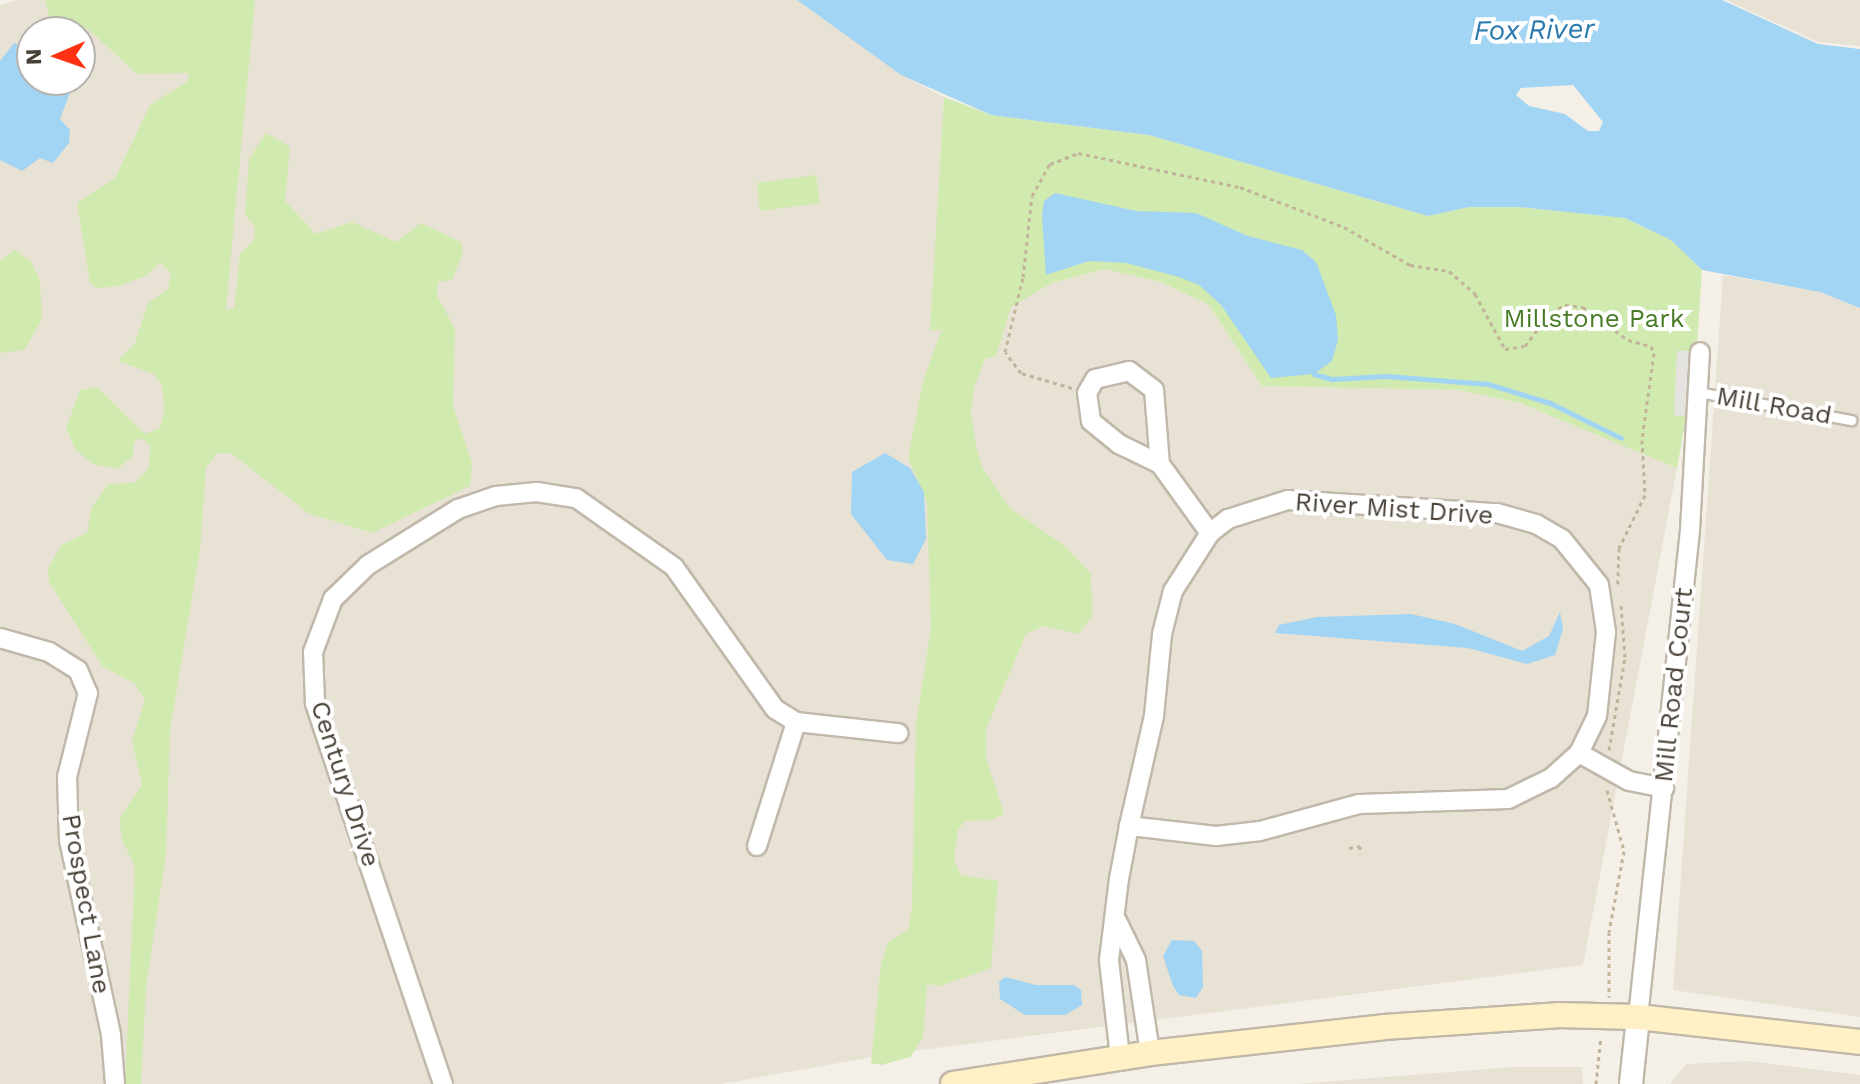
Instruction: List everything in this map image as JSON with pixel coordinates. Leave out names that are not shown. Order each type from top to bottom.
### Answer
[{"type":"main road","points":[[953,1084],[1150,1053],[1384,1027],[1558,1015],[1638,1017],[1860,1042]]},
{"type":"street","name":"Mill Road Court","points":[[1638,1017],[1664,788],[1700,352]]},
{"type":"street","points":[[1160,464],[1159,407],[1142,376],[1111,371],[1095,379],[1087,393],[1091,421],[1104,435],[1160,464],[1210,533]]},
{"type":"street","name":"Century Drive","points":[[443,1084],[315,703],[313,652],[333,599],[368,565],[458,509],[496,496],[537,492],[576,498],[674,567],[757,688],[796,722]]},
{"type":"street","name":"River Mist Drive","points":[[1120,1057],[1109,960],[1129,826],[1154,716],[1162,634],[1173,591],[1210,533],[1260,506],[1322,500],[1497,513],[1536,524],[1562,539],[1599,585],[1606,632],[1597,716],[1579,753],[1551,778],[1508,799],[1359,804],[1260,831],[1216,836],[1129,826]]},
{"type":"street","name":"Prospect Lane","points":[[0,638],[62,660],[78,670],[88,693],[67,777],[69,840],[111,1035],[115,1084]]},
{"type":"street","points":[[757,846],[796,722],[898,733]]},
{"type":"street","points":[[1579,753],[1629,781],[1664,788]]},
{"type":"street","points":[[1117,921],[1136,960],[1150,1053]]},
{"type":"street","points":[[1631,1084],[1638,1017]]},
{"type":"lane","name":"Mill Road","points":[[1698,392],[1851,420]]},
{"type":"path","points":[[1087,393],[1021,373],[1005,352],[1023,277],[1032,196],[1050,164],[1078,153],[1240,187],[1344,227],[1410,265],[1449,271],[1475,294],[1505,349],[1525,346],[1551,312],[1565,305],[1583,307],[1628,340],[1651,346],[1655,364],[1642,440],[1645,495],[1619,548],[1625,657],[1607,755]]},
{"type":"path","points":[[1606,783],[1624,851],[1609,932],[1609,995]]},
{"type":"path","points":[[1349,848],[1360,846],[1360,854]]},
{"type":"path","points":[[1596,1084],[1597,1066]]},
{"type":"shaded area","points":[[17,0],[797,0],[901,75],[944,97],[931,331],[992,317],[1052,283],[1105,269],[1161,282],[1209,305],[1262,386],[1459,390],[1520,403],[1677,468],[1583,965],[890,1054],[721,1084],[0,1084],[0,5]]},
{"type":"shaded area","points":[[1726,0],[1860,0],[1860,46],[1819,42]]},
{"type":"shaded area","points":[[1723,275],[1820,292],[1860,308],[1860,1017],[1673,990]]},
{"type":"shaded area","points":[[1677,351],[1693,351],[1689,416],[1674,416]]},
{"type":"shaded area","points":[[1749,1061],[1860,1075],[1860,1084],[1670,1084],[1686,1064]]},
{"type":"shaded area","points":[[1513,1067],[1582,1067],[1583,1084],[1297,1084]]},
{"type":"green space","points":[[45,0],[255,0],[226,309],[234,309],[240,254],[254,240],[255,228],[245,214],[249,159],[266,133],[290,147],[285,201],[316,234],[352,222],[396,242],[421,223],[461,242],[463,252],[452,280],[438,282],[437,296],[455,329],[453,406],[472,463],[470,486],[372,533],[308,513],[231,453],[217,453],[206,468],[200,550],[170,731],[166,853],[146,988],[141,1084],[125,1084],[135,868],[121,836],[120,817],[142,785],[132,741],[145,699],[134,683],[103,667],[49,582],[48,569],[61,545],[87,533],[92,507],[108,484],[134,483],[149,468],[150,446],[142,438],[134,442],[133,456],[117,469],[93,464],[75,449],[66,428],[80,390],[97,387],[145,434],[160,428],[165,409],[162,386],[154,374],[118,361],[135,343],[148,303],[168,289],[171,273],[160,263],[146,276],[119,286],[98,288],[90,283],[77,203],[115,178],[150,105],[188,81],[189,73],[137,74],[96,36],[96,16],[49,16]]},
{"type":"green space","name":"Millstone Park","points":[[944,97],[991,115],[1149,135],[1428,216],[1469,207],[1518,207],[1625,218],[1671,240],[1702,270],[1696,361],[1677,468],[1520,403],[1459,390],[1262,386],[1209,305],[1161,282],[1105,269],[1052,283],[1011,307],[996,356],[985,359],[974,388],[971,412],[977,451],[983,469],[1010,508],[1065,546],[1091,574],[1092,616],[1079,634],[1044,626],[1026,634],[986,729],[986,758],[1004,814],[991,820],[965,821],[958,830],[954,860],[961,875],[998,881],[991,968],[940,986],[927,984],[923,1037],[910,1057],[881,1065],[871,1063],[881,964],[888,942],[908,930],[912,908],[916,723],[931,629],[927,502],[908,458],[923,381],[942,329],[930,331]]},
{"type":"green space","points":[[816,175],[820,203],[760,211],[757,183]]},
{"type":"green space","points":[[15,250],[31,261],[40,281],[42,319],[24,350],[0,353],[0,261]]},
{"type":"water","name":"Fox River","points":[[797,0],[1722,0],[1818,44],[1860,49],[1860,308],[1820,292],[1702,270],[1671,240],[1625,218],[1518,207],[1469,207],[1428,216],[1149,135],[991,115],[901,75]],"holes":[[[1573,85],[1603,122],[1599,131],[1588,131],[1565,114],[1529,106],[1516,95],[1521,88]]]},
{"type":"water","points":[[16,44],[16,96],[69,96],[60,119],[70,130],[69,143],[53,163],[40,158],[22,171],[0,160],[0,61]]},
{"type":"water","points":[[1055,193],[1136,211],[1196,213],[1248,236],[1302,250],[1316,262],[1336,315],[1338,340],[1332,361],[1314,374],[1271,378],[1221,305],[1199,285],[1179,277],[1126,263],[1089,261],[1046,275],[1042,216],[1044,201]]},
{"type":"water","points":[[885,453],[910,468],[924,492],[926,539],[913,564],[887,560],[851,514],[852,472]]},
{"type":"water","points":[[1560,612],[1563,629],[1555,655],[1527,664],[1468,648],[1275,633],[1279,625],[1317,617],[1411,614],[1455,624],[1522,651],[1549,636]]},
{"type":"water","points":[[1172,940],[1194,941],[1202,951],[1203,987],[1196,998],[1179,995],[1173,986],[1163,956]]},
{"type":"water","points":[[1005,977],[1036,985],[1074,985],[1081,990],[1082,1005],[1065,1015],[1025,1015],[1000,999],[999,982]]},
{"type":"waterway","points":[[1314,374],[1332,379],[1386,376],[1488,384],[1550,403],[1621,438]]}]
